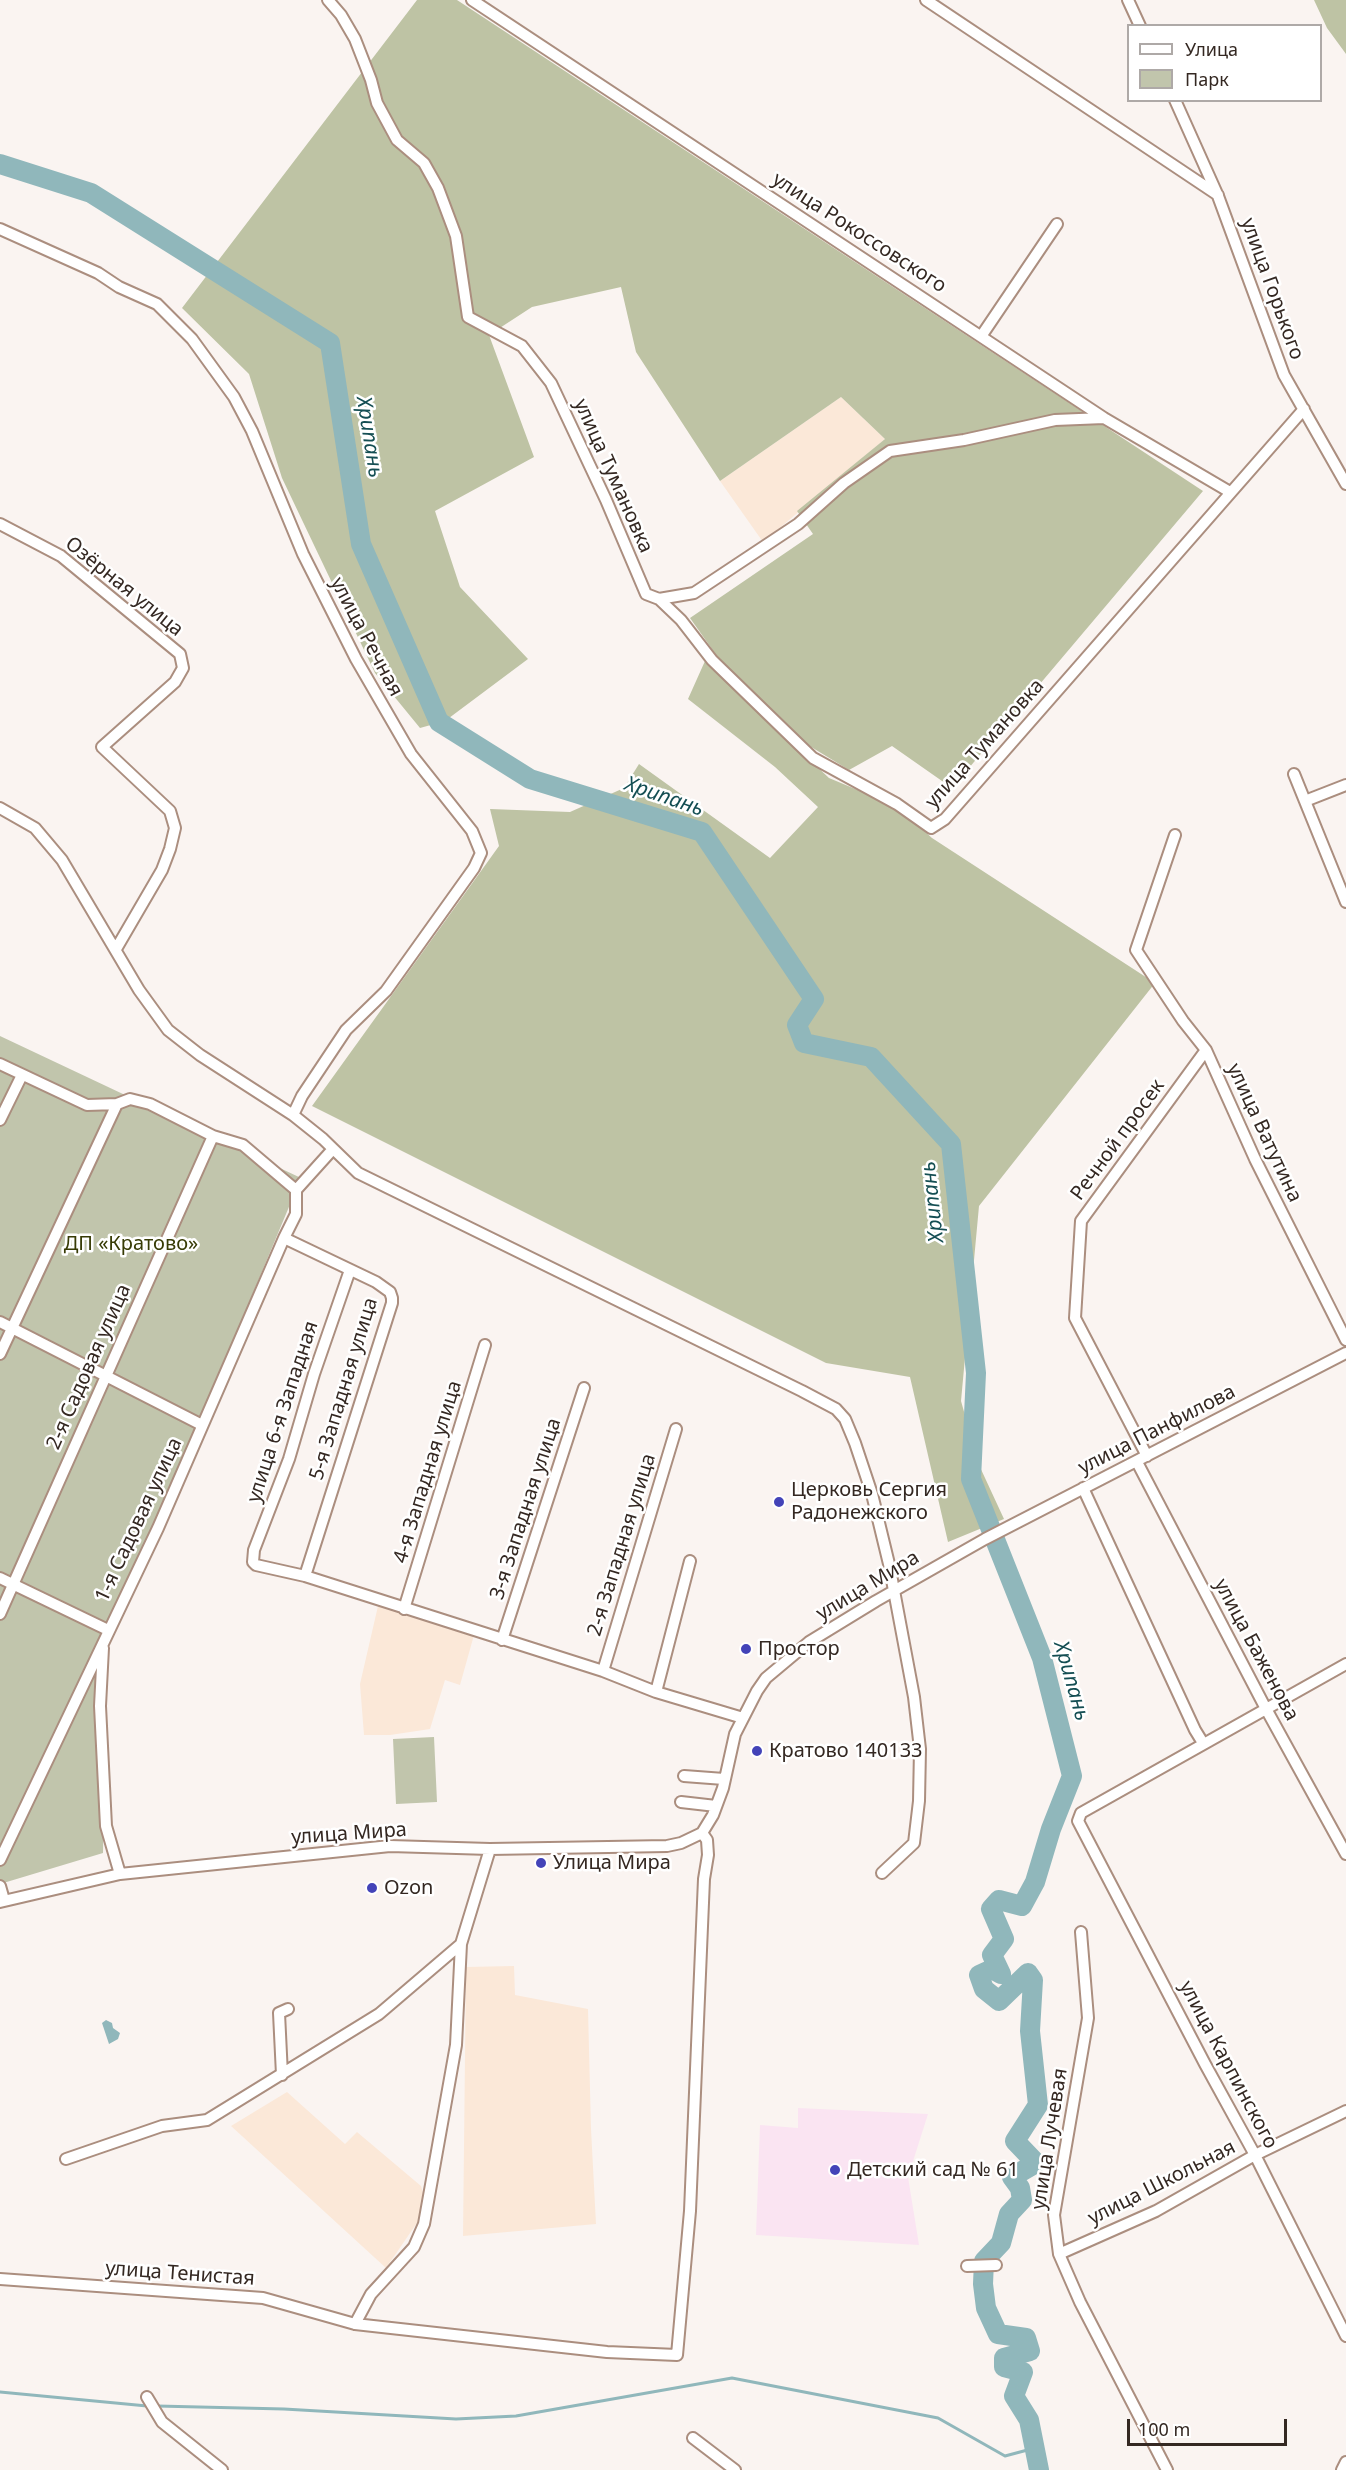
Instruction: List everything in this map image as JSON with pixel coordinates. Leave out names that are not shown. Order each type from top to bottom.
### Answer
[{"type":"street","name":"улица Тумановка","points":[[328,0],[341,15],[355,39],[377,103],[397,140],[424,163],[438,188],[456,236],[468,317],[522,346],[551,383],[606,500],[646,594],[658,599],[681,620],[712,660],[813,758],[897,804],[931,828],[945,819],[1304,409]]},
{"type":"street","name":"улица Рокоссовского","points":[[472,0],[982,335],[1104,418],[1230,492]]},
{"type":"street","points":[[926,0],[1218,196]]},
{"type":"street","points":[[1128,0],[1139,24]]},
{"type":"street","name":"улица Горького","points":[[1176,102],[1218,196],[1284,375],[1346,484]]},
{"type":"street","points":[[982,335],[1057,224]]},
{"type":"street","name":"улица Речная","points":[[0,229],[98,273],[119,287],[158,304],[192,339],[234,396],[252,431],[303,554],[356,659],[411,754],[472,831],[481,853],[474,868],[386,991],[346,1030],[302,1096],[293,1114]]},
{"type":"street","points":[[658,599],[694,593],[798,524],[843,483],[890,451],[964,440],[1055,420],[1104,418]]},
{"type":"street","name":"Озёрная улица","points":[[0,524],[61,556],[180,654],[183,668],[175,682],[102,747],[170,811],[176,828],[162,870],[116,949]]},
{"type":"street","points":[[1294,774],[1346,902]]},
{"type":"street","points":[[1305,801],[1346,785]]},
{"type":"street","points":[[0,808],[35,828],[62,860],[139,990],[168,1029],[200,1054],[293,1114],[358,1173],[836,1409],[845,1419],[872,1494],[889,1564],[914,1697],[920,1749],[919,1801],[914,1844],[882,1873]]},
{"type":"street","name":"улица Ватутина","points":[[1175,834],[1136,950],[1183,1021],[1206,1050],[1255,1159],[1346,1340]]},
{"type":"street","name":"Речной просек","points":[[1147,1456],[1075,1318],[1081,1221],[1206,1050]]},
{"type":"street","points":[[0,1064],[87,1105],[117,1104],[130,1099],[150,1104],[213,1136],[243,1145],[296,1190],[333,1149]]},
{"type":"street","points":[[0,1120],[22,1074]]},
{"type":"street","points":[[0,1354],[117,1104]]},
{"type":"street","name":"2-я Садовая улица","points":[[0,1614],[213,1136]]},
{"type":"street","name":"1-я Садовая улица","points":[[0,1860],[158,1528],[296,1214],[296,1190]]},
{"type":"street","name":"5-я Западная улица","points":[[284,1238],[384,1287],[390,1292],[392,1304],[305,1576]]},
{"type":"street","name":"улица 6-я Западная","points":[[305,1576],[256,1565],[253,1562],[254,1550],[289,1459],[314,1374],[350,1270]]},
{"type":"street","points":[[0,1322],[202,1425]]},
{"type":"street","name":"4-я Западная улица","points":[[404,1609],[485,1345]]},
{"type":"street","name":"улица Панфилова","points":[[985,1539],[1346,1353]]},
{"type":"street","name":"3-я Западная улица","points":[[502,1640],[584,1388]]},
{"type":"street","name":"2-я Западная улица","points":[[603,1671],[676,1429]]},
{"type":"street","name":"улица Баженова","points":[[1137,1462],[1265,1707],[1346,1854]]},
{"type":"street","points":[[1083,1488],[1203,1743],[1346,1664]]},
{"type":"street","name":"улица Мира","points":[[2,1901],[120,1874],[390,1846],[490,1850],[667,1846],[681,1843],[702,1833],[717,1806],[735,1734],[766,1678],[809,1642],[985,1539]]},
{"type":"street","points":[[656,1692],[690,1562]]},
{"type":"street","points":[[305,1576],[603,1671],[656,1692],[743,1718]]},
{"type":"street","points":[[0,1578],[108,1630]]},
{"type":"street","points":[[104,1643],[100,1706],[106,1826],[120,1874]]},
{"type":"street","name":"улица Карпинского","points":[[1203,1743],[1081,1813],[1078,1821],[1255,2155],[1346,2336]]},
{"type":"street","points":[[684,1776],[724,1779]]},
{"type":"street","points":[[681,1802],[717,1806]]},
{"type":"street","name":"улица Тенистая","points":[[0,2279],[263,2298],[355,2324],[607,2352],[677,2355],[689,2222],[704,1879],[708,1855],[707,1840],[702,1833]]},
{"type":"street","points":[[355,2324],[371,2294],[414,2247],[424,2224],[456,2045],[461,1944],[490,1850]]},
{"type":"street","points":[[0,1887],[2,1901]]},
{"type":"street","name":"улица Лучевая","points":[[1081,1932],[1088,2018],[1054,2215],[1059,2254],[1080,2302],[1167,2470]]},
{"type":"street","points":[[66,2159],[162,2126],[207,2120],[379,2014],[461,1944]]},
{"type":"street","points":[[279,2077],[279,2013],[288,2009]]},
{"type":"street","name":"улица Школьная","points":[[1059,2254],[1156,2211],[1255,2155],[1346,2111]]},
{"type":"street","points":[[967,2266],[996,2265]]},
{"type":"street","points":[[147,2397],[162,2422],[222,2470]]},
{"type":"street","points":[[693,2438],[735,2470]]},
{"type":"street","points":[[1342,2470],[1346,2462]]},
{"type":"shaded area","points":[[841,397],[885,439],[763,542],[720,481]]},
{"type":"shaded area","points":[[378,1606],[474,1635],[460,1685],[445,1680],[430,1729],[390,1735],[364,1735],[360,1684]]},
{"type":"shaded area","points":[[514,1966],[515,1995],[588,2009],[596,2224],[463,2236],[466,1967]]},
{"type":"shaded area","points":[[287,2092],[345,2144],[357,2132],[421,2186],[425,2199],[419,2220],[386,2268],[231,2126]]},
{"type":"shaded area","name":"Детский сад № 61","points":[[798,2108],[928,2114],[908,2177],[919,2245],[756,2235],[760,2125],[798,2128]]},
{"type":"green space","points":[[417,0],[457,0],[1203,491],[952,788],[892,746],[849,770],[803,742],[719,659],[690,618],[813,534],[797,511],[885,439],[841,397],[720,481],[636,352],[621,287],[532,307],[489,335],[534,457],[435,511],[460,587],[528,659],[445,721],[420,728],[375,673],[282,478],[249,374],[182,308]]},
{"type":"green space","points":[[1314,0],[1346,0],[1346,54],[1327,28]]},
{"type":"green space","points":[[705,661],[829,778],[884,801],[911,819],[932,838],[1155,983],[979,1206],[961,1401],[979,1465],[1004,1519],[948,1542],[910,1377],[826,1363],[312,1106],[499,846],[490,809],[570,812],[624,788],[639,764],[770,858],[818,807],[775,767],[688,699]]},
{"type":"green space","name":"ДП «Кратово»","points":[[0,1036],[301,1178],[106,1646],[103,1853],[0,1884]]},
{"type":"green space","points":[[434,1737],[437,1802],[396,1804],[393,1739]]},
{"type":"water","points":[[106,2020],[112,2023],[113,2028],[120,2033],[118,2039],[109,2044],[102,2023]]},
{"type":"waterway","name":"Хрипань","points":[[0,164],[91,193],[330,343],[361,544],[439,722],[530,779],[702,832],[814,999],[797,1025],[804,1043],[871,1057],[951,1144],[976,1373],[971,1479],[1042,1658],[1072,1776],[1051,1829],[1035,1882],[1022,1906],[999,1900],[991,1909],[1004,1939],[992,1955],[1001,1974],[992,1969],[979,1975],[984,1989],[999,2001],[1028,1973],[1033,1980],[1030,2031],[1038,2105],[1015,2141],[1036,2163],[1012,2177],[1020,2188],[1022,2200],[1009,2214],[1001,2243],[984,2261],[983,2284],[986,2308],[998,2334],[1026,2338],[1030,2351],[1004,2358],[1004,2367],[1023,2372],[1014,2396],[1029,2420],[1039,2470]]},
{"type":"waterway","points":[[157,2406],[284,2409],[456,2419],[516,2416],[732,2378],[938,2418],[1005,2456],[1035,2448]]},
{"type":"waterway","points":[[0,2392],[147,2406]]},
{"type":"place","name":"Церковь Сергия Радонежского","points":[[779,1502]]},
{"type":"place","name":"Простор","points":[[746,1649]]},
{"type":"place","name":"Кратово 140133","points":[[757,1751]]},
{"type":"place","name":"Улица Мира","points":[[541,1863]]},
{"type":"place","name":"Ozon","points":[[372,1888]]},
{"type":"place","name":"Детский сад № 61","points":[[835,2170]]}]
